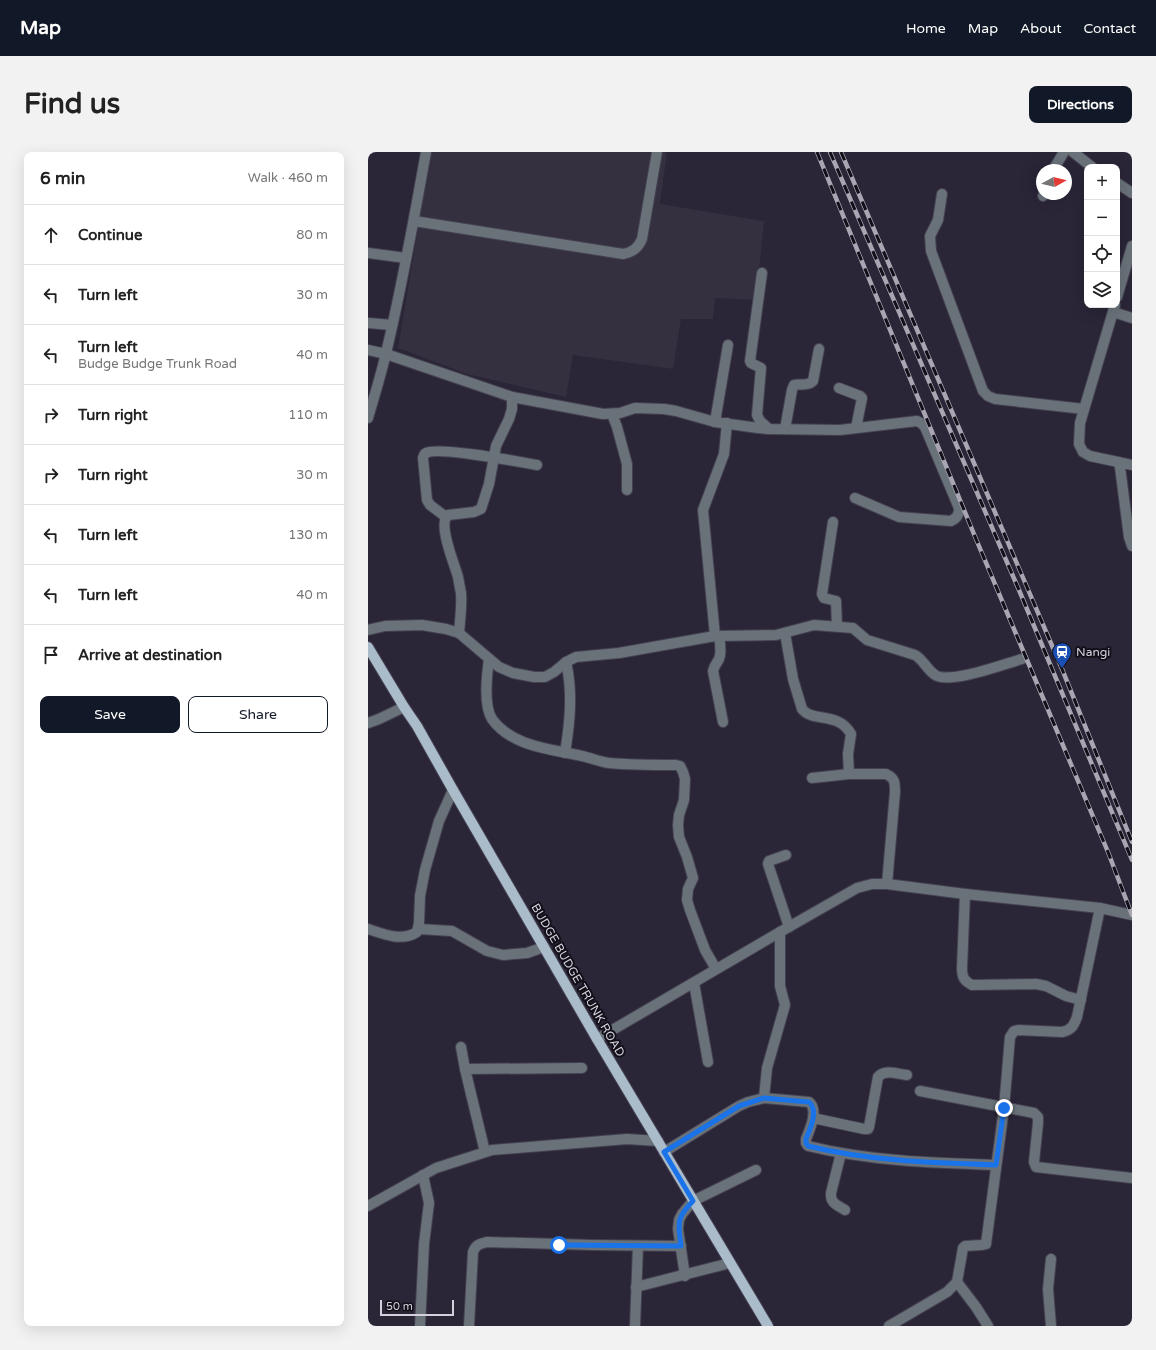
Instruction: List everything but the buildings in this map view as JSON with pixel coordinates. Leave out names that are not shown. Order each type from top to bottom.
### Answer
[{"type":"main road","name":"BUDGE BUDGE TRUNK ROAD","points":[[368,647],[417,726],[597,1039],[768,1326]]},
{"type":"street","points":[[368,418],[386,354],[414,221],[426,152]]},
{"type":"street","points":[[414,221],[623,254],[632,253],[638,247],[642,239],[657,152]]},
{"type":"street","points":[[1057,164],[1064,152]]},
{"type":"street","points":[[1072,152],[1088,164]]},
{"type":"street","points":[[1120,185],[1132,193]]},
{"type":"street","points":[[942,194],[938,220],[930,236],[931,251],[983,391],[988,396],[995,399],[1084,409]]},
{"type":"street","points":[[1120,287],[1132,246]]},
{"type":"street","points":[[368,253],[406,258]]},
{"type":"street","points":[[762,273],[750,361],[761,368],[757,415],[760,421],[769,429]]},
{"type":"street","points":[[1132,318],[1114,308],[1080,423],[1079,444],[1083,452],[1090,456],[1132,465]]},
{"type":"street","points":[[368,323],[392,325]]},
{"type":"street","points":[[715,422],[728,345]]},
{"type":"street","points":[[785,429],[794,385],[810,384],[819,349]]},
{"type":"street","points":[[368,350],[386,354],[512,397],[603,414],[612,414],[635,408],[676,410],[715,422],[769,429],[840,430],[912,421],[921,423],[925,427],[959,508],[959,514],[951,521],[907,518],[890,514],[855,498]]},
{"type":"street","points":[[839,388],[862,398],[856,428]]},
{"type":"street","points":[[446,517],[448,515],[474,512],[481,509],[489,484],[496,446],[509,419],[512,409],[512,397]]},
{"type":"street","points":[[612,414],[627,464],[627,490]]},
{"type":"street","points":[[723,722],[713,671],[714,666],[720,658],[721,652],[717,636],[703,510],[724,454],[727,423]]},
{"type":"street","points":[[446,517],[430,505],[427,500],[423,466],[424,454],[427,452],[435,451],[465,454],[537,464]]},
{"type":"street","points":[[1118,462],[1120,467],[1129,537],[1132,546]]},
{"type":"street","points":[[446,517],[445,530],[461,594],[458,633]]},
{"type":"street","points":[[832,522],[822,594],[826,599],[836,601],[837,626]]},
{"type":"street","points":[[368,630],[385,626],[422,625],[446,629],[458,633],[499,667],[513,673],[534,677],[545,677],[566,662],[576,657],[619,653],[717,636],[776,635],[814,626],[853,628],[867,640],[915,654],[934,674],[945,678],[962,676],[1022,659]]},
{"type":"street","points":[[785,633],[793,679],[802,709],[805,713],[811,716],[831,718],[839,722],[851,734],[848,754],[848,774]]},
{"type":"street","points":[[489,659],[486,686],[487,701],[491,718],[506,733],[519,741],[608,762],[680,766],[685,780],[684,800],[679,815],[679,837],[687,856],[693,878],[688,889],[687,900],[706,950],[716,969]]},
{"type":"street","points":[[565,753],[570,723],[571,688],[566,662]]},
{"type":"street","points":[[368,723],[404,707]]},
{"type":"street","points":[[812,778],[848,774],[886,774],[892,776],[895,792],[887,884]]},
{"type":"street","points":[[368,929],[386,935],[399,937],[413,935],[417,932],[419,905],[425,870],[439,822],[453,790]]},
{"type":"street","points":[[764,1098],[767,1068],[785,1005],[780,986],[784,929],[768,864],[769,861],[786,855]]},
{"type":"street","points":[[597,1039],[784,929],[857,888],[872,884],[887,884],[965,894],[1100,908],[1132,915]]},
{"type":"street","points":[[965,894],[962,976],[966,982],[972,985],[1036,984],[1046,986],[1066,996],[1081,1000]]},
{"type":"street","points":[[889,1326],[947,1292],[957,1282],[963,1248],[965,1246],[986,1244],[1004,1108],[1010,1036],[1014,1031],[1018,1030],[1069,1031],[1074,1024],[1078,1017],[1100,908]]},
{"type":"street","points":[[418,929],[452,931],[487,951],[503,955],[527,953],[544,947]]},
{"type":"street","points":[[694,983],[708,1062]]},
{"type":"street","points":[[462,1046],[465,1068],[485,1152]]},
{"type":"street","points":[[465,1068],[582,1068]]},
{"type":"street","points":[[813,1118],[864,1129],[868,1128],[878,1077],[882,1073],[886,1072],[907,1075]]},
{"type":"street","points":[[920,1091],[1034,1113],[1038,1117],[1034,1162],[1036,1167],[1132,1178]]},
{"type":"street","points":[[664,1152],[739,1106],[764,1098],[809,1102],[812,1105],[813,1118],[806,1139],[808,1146],[841,1153],[905,1161],[996,1165]]},
{"type":"street","points":[[369,1201],[436,1168],[492,1150],[627,1139],[658,1142]]},
{"type":"street","points":[[841,1153],[830,1198],[833,1202],[845,1210]]},
{"type":"street","points":[[685,1276],[678,1229],[679,1220],[687,1207],[693,1201],[756,1170]]},
{"type":"street","points":[[420,1326],[424,1244],[429,1203],[423,1175]]},
{"type":"street","points":[[469,1326],[473,1252],[475,1246],[480,1244],[494,1242],[559,1245],[681,1246]]},
{"type":"street","points":[[635,1326],[638,1246]]},
{"type":"street","points":[[1051,1259],[1048,1290],[1051,1326]]},
{"type":"street","points":[[636,1288],[730,1263]]},
{"type":"street","points":[[957,1282],[988,1326]]},
{"type":"shaded area","points":[[431,152],[667,152],[660,204],[764,221],[756,300],[715,298],[713,319],[681,319],[673,369],[573,355],[566,397],[467,374],[398,348]]},
{"type":"railway","points":[[817,152],[976,539],[1108,852],[1132,915]]},
{"type":"railway","points":[[830,152],[1019,590],[1132,860]]},
{"type":"railway","points":[[841,152],[1062,669],[1132,842]]},
{"type":"place","name":"Nangi","points":[[1062,669]]},
{"type":"route","points":[[559,1245],[681,1246],[678,1229],[679,1220],[687,1207],[693,1201],[664,1152],[748,1102],[764,1098],[809,1102],[812,1105],[813,1118],[806,1139],[808,1146],[841,1153],[905,1161],[996,1165],[1004,1108]]}]
